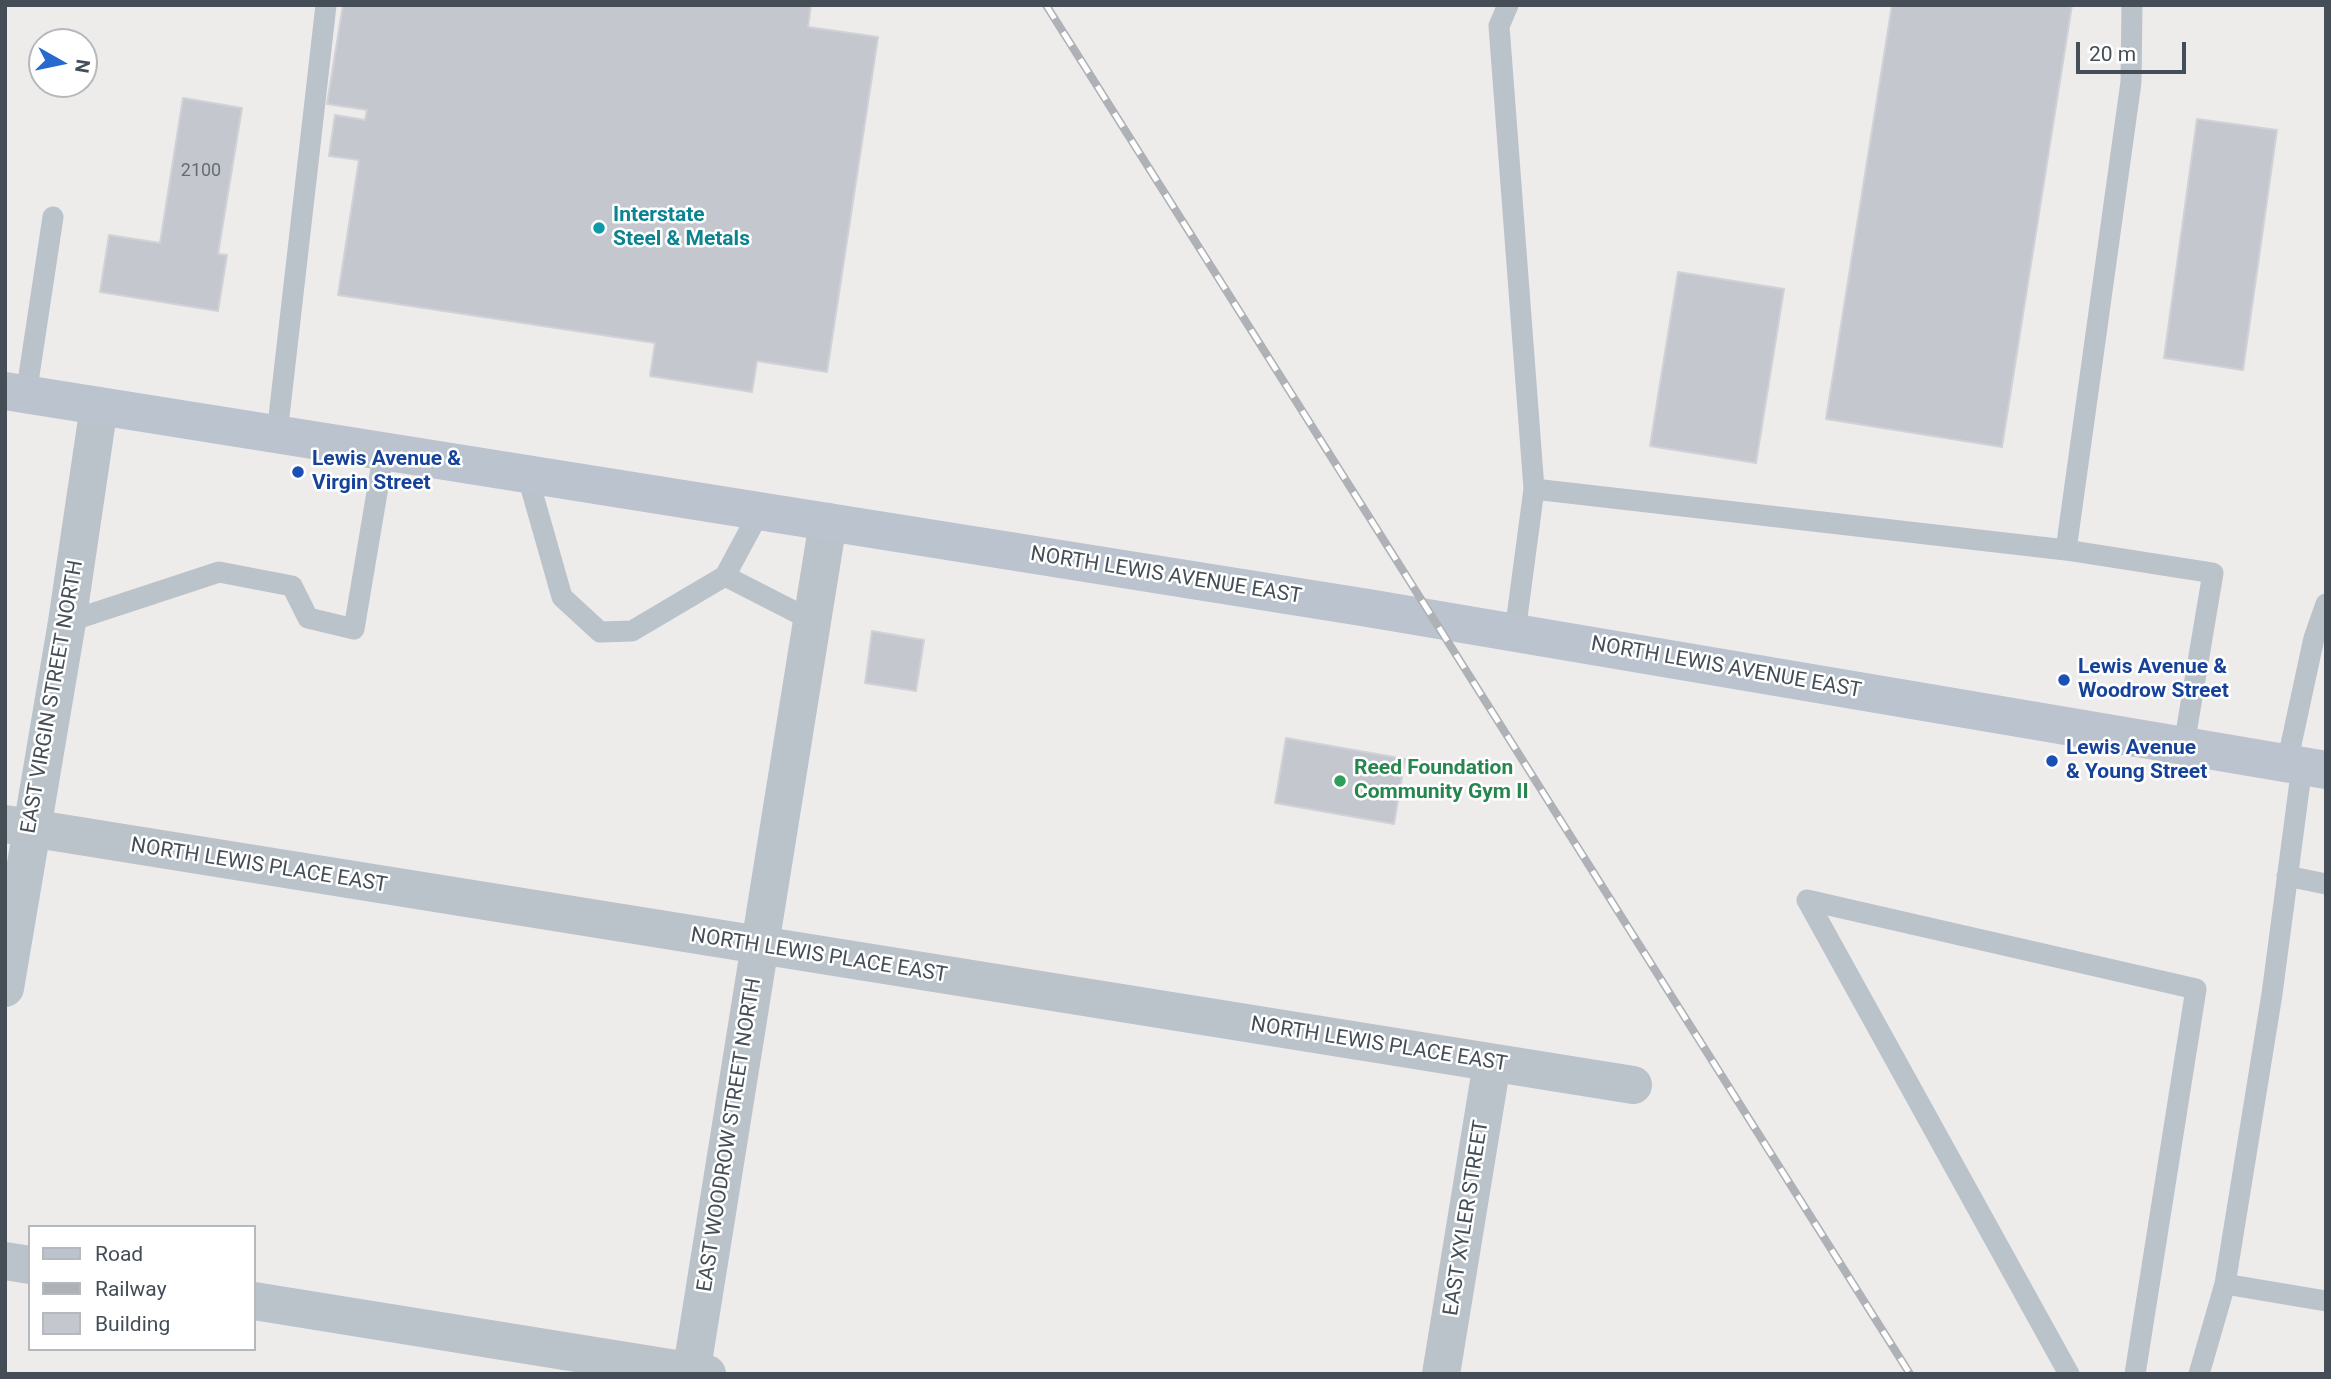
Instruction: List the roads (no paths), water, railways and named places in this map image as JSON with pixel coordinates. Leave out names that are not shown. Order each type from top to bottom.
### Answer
[{"type":"main road","name":"NORTH LEWIS AVENUE EAST","points":[[16,393],[1515,632],[2305,766]]},
{"type":"street","name":"EAST VIRGIN STREET NORTH","points":[[5,988],[18,827],[67,622],[99,406]]},
{"type":"street","name":"EAST WOODROW STREET NORTH","points":[[697,1373],[828,522]]},
{"type":"street","name":"NORTH LEWIS PLACE EAST","points":[[18,827],[1633,1085]]},
{"type":"street","name":"EAST XYLER STREET","points":[[1441,1374],[1492,1063]]},
{"type":"street","points":[[5,1261],[28,1265]]},
{"type":"street","points":[[256,1301],[697,1373]]},
{"type":"lane","points":[[277,434],[326,5]]},
{"type":"lane","points":[[1508,5],[1499,26],[1534,489],[1515,632]]},
{"type":"lane","points":[[2066,550],[2131,82],[2132,5]]},
{"type":"lane","points":[[16,393],[53,217]]},
{"type":"lane","points":[[67,622],[219,572],[292,586],[308,618],[354,629],[384,451]]},
{"type":"lane","points":[[527,474],[562,597],[600,632],[632,631],[725,576],[760,511]]},
{"type":"lane","points":[[1534,489],[2066,550],[2213,573],[2184,746]]},
{"type":"lane","points":[[725,576],[813,621]]},
{"type":"lane","points":[[2199,1374],[2225,1284],[2272,994],[2305,766],[2314,638],[2326,604]]},
{"type":"lane","points":[[2287,876],[2326,884]]},
{"type":"lane","points":[[2069,1374],[1807,900],[2196,989],[2135,1374]]},
{"type":"lane","points":[[2225,1284],[2326,1301]]},
{"type":"railway","points":[[1046,5],[1910,1374]]},
{"type":"place","name":"Interstate Steel & Metals","points":[[599,228]]},
{"type":"place","name":"Lewis Avenue & Virgin Street","points":[[298,472]]},
{"type":"place","name":"Lewis Avenue & Woodrow Street","points":[[2064,680]]},
{"type":"place","name":"Lewis Avenue & Young Street","points":[[2052,761]]},
{"type":"place","name":"Reed Foundation Community Gym II","points":[[1340,781]]}]
